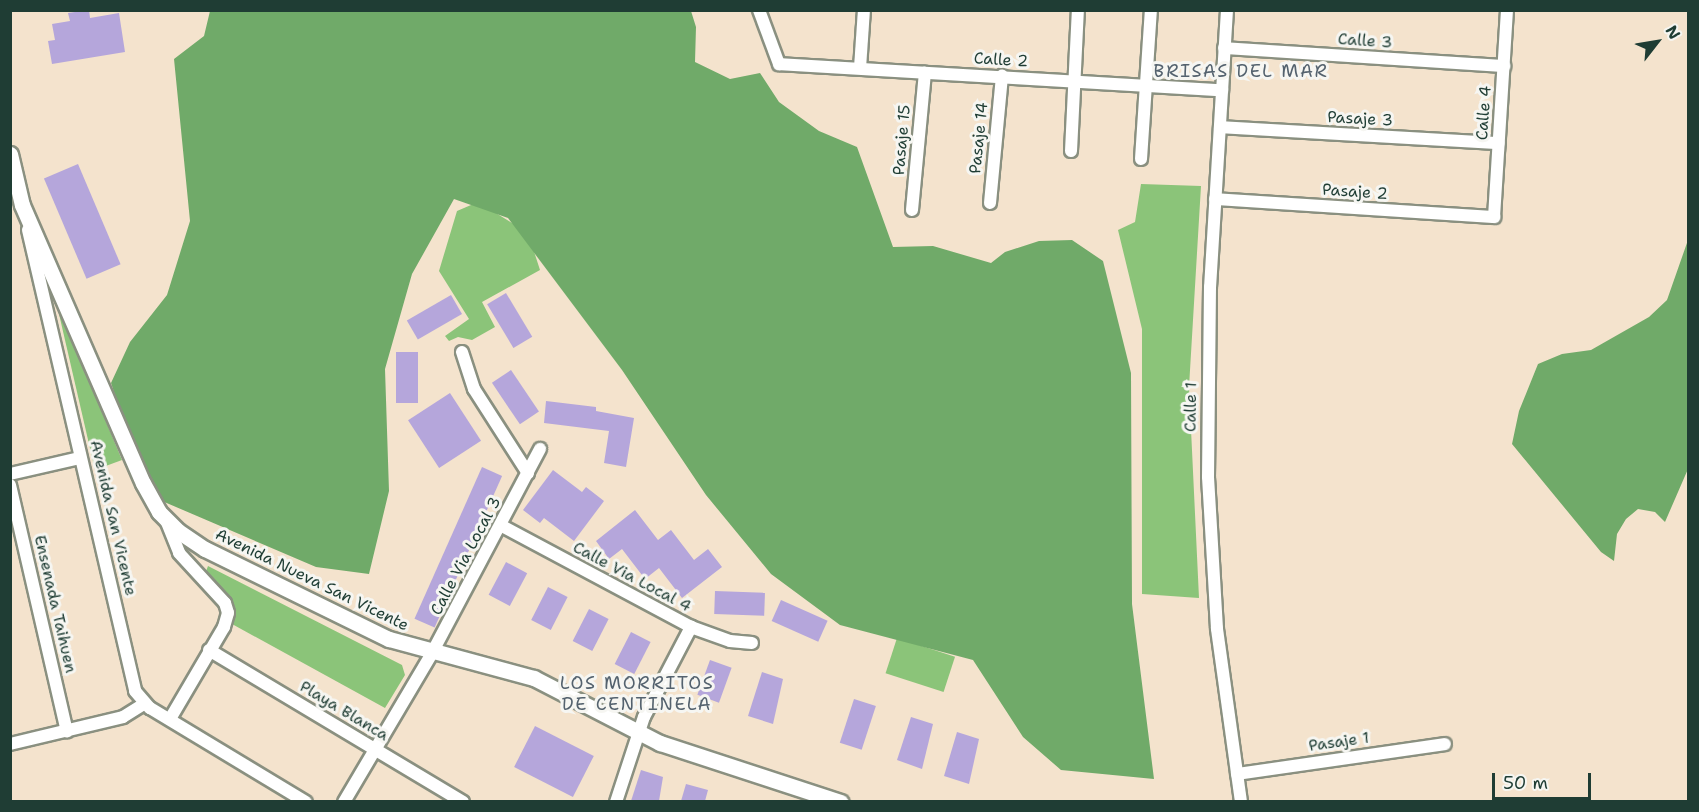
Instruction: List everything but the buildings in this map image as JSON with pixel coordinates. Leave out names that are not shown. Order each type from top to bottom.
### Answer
[{"type":"street","name":"Calle 2","points":[[759,10],[779,64],[1222,90]]},
{"type":"street","points":[[860,68],[864,10]]},
{"type":"street","points":[[1071,151],[1078,10]]},
{"type":"street","points":[[1141,159],[1151,10]]},
{"type":"street","name":"Calle 1","points":[[1227,10],[1215,200],[1208,477],[1217,628],[1241,801]]},
{"type":"street","name":"Calle 4","points":[[1494,217],[1507,10]]},
{"type":"street","name":"Calle 3","points":[[1224,48],[1504,66]]},
{"type":"street","name":"Pasaje 15","points":[[912,210],[925,73]]},
{"type":"street","name":"Pasaje 14","points":[[990,203],[1002,76]]},
{"type":"street","name":"Pasaje 3","points":[[1220,128],[1499,143]]},
{"type":"street","name":"Avenida San Vicente","points":[[10,154],[16,207],[80,458],[133,684],[144,704]]},
{"type":"street","name":"Pasaje 2","points":[[1215,200],[1494,217]]},
{"type":"street","name":"Avenida Nueva San Vicente","points":[[16,207],[142,483],[166,520],[191,541],[389,639],[534,678],[669,747],[841,801]]},
{"type":"street","points":[[462,352],[474,389],[528,473]]},
{"type":"street","name":"Calle Via Local 3","points":[[344,801],[432,652],[502,526],[540,449]]},
{"type":"street","points":[[10,474],[80,458]]},
{"type":"street","name":"Ensenada Taihuen","points":[[10,485],[67,731]]},
{"type":"street","points":[[166,520],[179,553],[227,608],[226,623],[170,719]]},
{"type":"street","name":"Calle Via Local 4","points":[[502,526],[691,627],[730,641],[752,643]]},
{"type":"street","points":[[616,801],[638,732],[691,627]]},
{"type":"street","name":"Playa Blanca","points":[[209,650],[463,801]]},
{"type":"street","points":[[10,744],[123,717],[144,704],[306,801]]},
{"type":"street","name":"Pasaje 1","points":[[1237,774],[1445,744]]},
{"type":"green space","points":[[210,11],[691,11],[696,27],[695,62],[730,79],[760,73],[779,102],[819,131],[857,147],[893,247],[933,246],[991,263],[1005,252],[1039,241],[1072,240],[1103,261],[1131,373],[1132,604],[1154,779],[1061,770],[1023,737],[973,660],[840,625],[771,574],[706,495],[622,370],[508,218],[454,199],[412,274],[385,369],[389,491],[369,574],[316,567],[148,495],[111,383],[130,342],[167,295],[190,221],[174,59],[204,36]]},
{"type":"green space","points":[[1141,184],[1201,186],[1189,387],[1199,598],[1142,594],[1142,329],[1118,230],[1135,222]]},
{"type":"green space","points":[[478,202],[528,233],[540,270],[482,302],[495,327],[472,340],[458,337],[449,341],[445,336],[469,319],[439,271],[457,211]]},
{"type":"green space","points":[[1688,240],[1688,469],[1665,522],[1655,512],[1638,509],[1626,519],[1617,534],[1614,561],[1601,552],[1512,444],[1519,411],[1538,364],[1562,354],[1591,350],[1649,317],[1667,300]]},
{"type":"green space","points":[[56,301],[122,460],[95,470]]},
{"type":"green space","points":[[208,566],[402,665],[405,675],[385,708],[232,624],[235,610],[232,600],[205,574]]},
{"type":"green space","points":[[897,638],[955,657],[944,692],[886,673]]},
{"type":"district","name":"BRISAS DEL MAR","points":[[1241,71]]},
{"type":"district","name":"LOS MORRITOS DE CENTINELA","points":[[637,694]]}]
